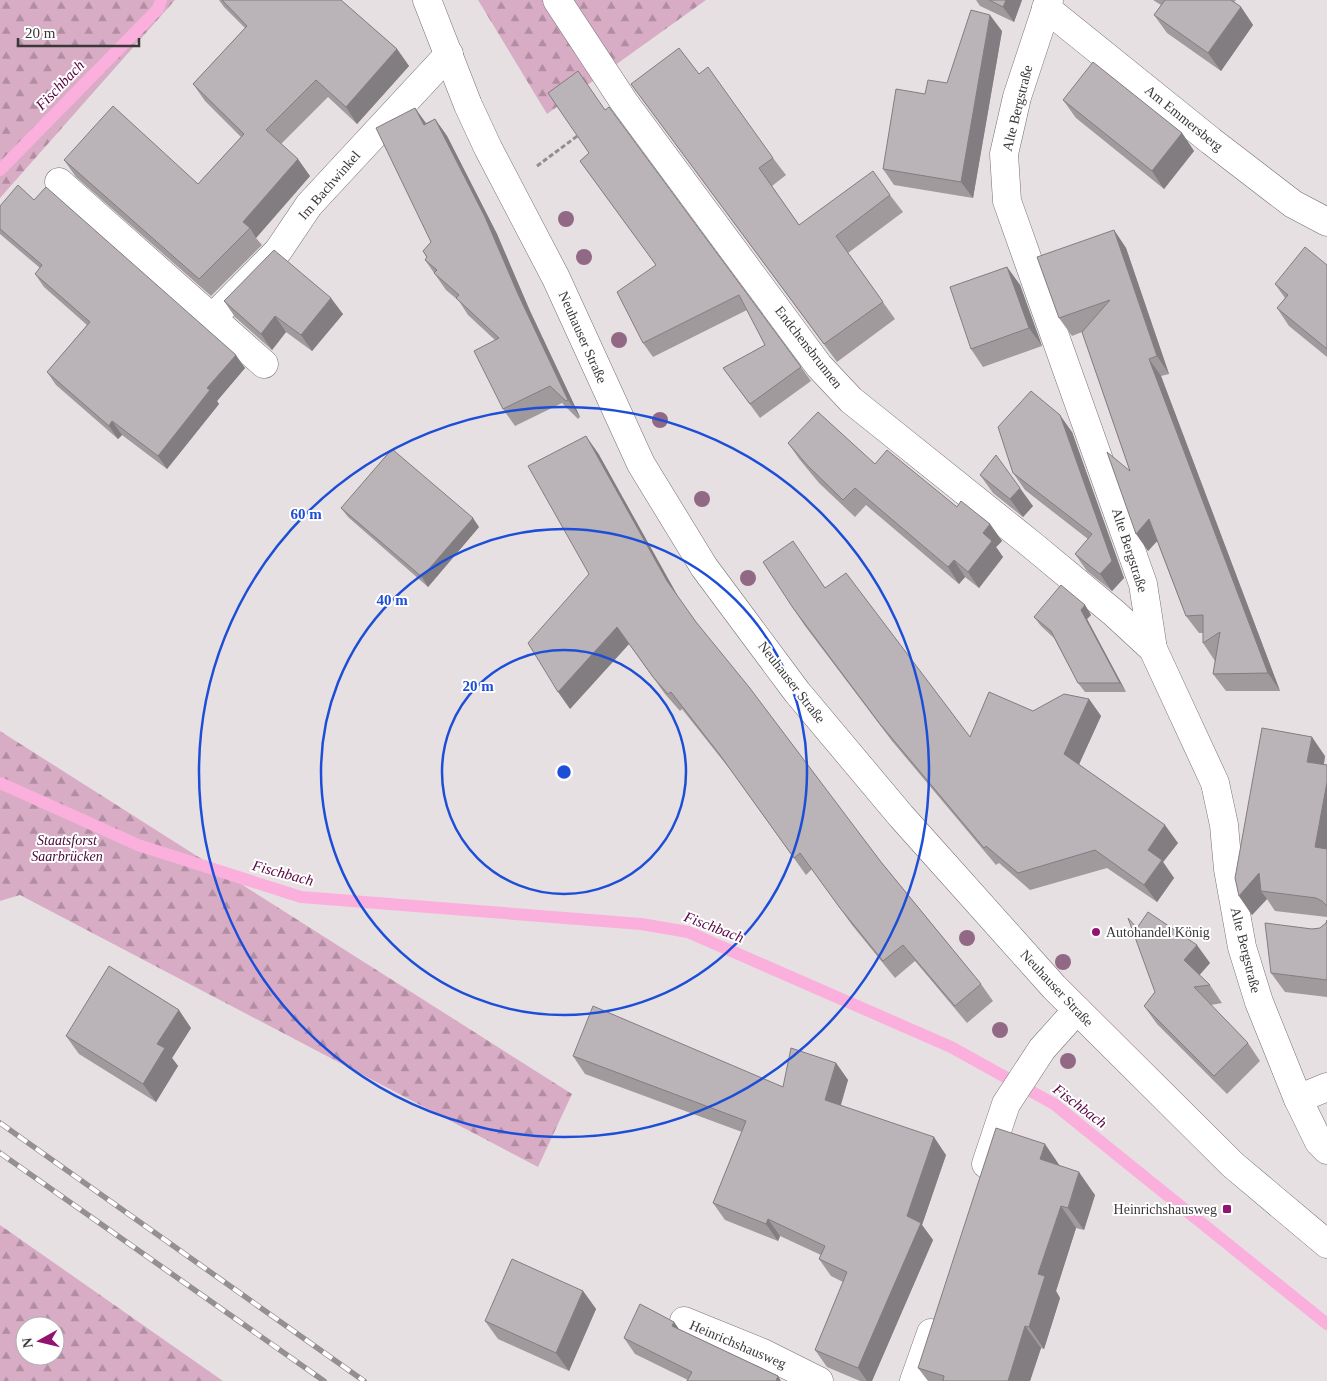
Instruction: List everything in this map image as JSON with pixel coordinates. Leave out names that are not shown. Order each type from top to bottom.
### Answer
[{"type":"street","name":"Neuhauser Straße","points":[[427,0],[488,148],[556,278],[641,464],[704,567],[798,692],[895,808],[1077,1010],[1233,1164],[1327,1244]]},
{"type":"street","name":"Endchensbrunnen","points":[[557,0],[624,102],[819,366],[851,400],[1039,551],[1114,613],[1153,649]]},
{"type":"street","name":"Alte Bergstraße","points":[[1048,4],[1017,97],[1004,154],[1007,201],[1143,584],[1153,649],[1215,783],[1224,825],[1230,877],[1242,947],[1259,1002],[1298,1098],[1319,1142],[1327,1150]]},
{"type":"street","name":"Am Emmersberg","points":[[1048,4],[1211,141],[1293,204],[1327,222]]},
{"type":"street","name":"Im Bachwinkel","points":[[212,318],[278,251],[310,205],[449,54]]},
{"type":"street","points":[[59,182],[264,364]]},
{"type":"street","points":[[978,1190],[1006,1104],[1028,1068],[1077,1010]]},
{"type":"street","points":[[1298,1098],[1327,1087]]},
{"type":"street","points":[[914,1381],[939,1313]]},
{"type":"street","name":"Heinrichshausweg","points":[[684,1321],[763,1353],[819,1381]]},
{"type":"path","points":[[560,148],[584,131]]},
{"type":"green space","points":[[0,0],[175,0],[0,198]]},
{"type":"green space","points":[[478,0],[706,0],[547,114]]},
{"type":"green space","name":"Staatsforst Saarbrücken","points":[[0,731],[572,1094],[538,1167],[20,895],[0,901]]},
{"type":"green space","points":[[0,1225],[223,1381],[0,1381]]},
{"type":"building","points":[[222,0],[341,0],[397,49],[346,107],[316,80],[266,130],[298,159],[243,222],[250,228],[199,279],[64,160],[113,106],[198,184],[244,134],[193,84],[247,26]]},
{"type":"building","points":[[989,0],[1006,0],[1003,7]]},
{"type":"building","points":[[1165,0],[1231,0],[1241,7],[1208,53],[1154,15]]},
{"type":"building","points":[[971,10],[990,15],[961,182],[883,169],[896,89],[925,94],[928,80],[947,83]]},
{"type":"building","points":[[679,48],[699,74],[708,67],[773,158],[759,168],[799,225],[873,171],[890,195],[836,236],[883,302],[824,344],[631,84]]},
{"type":"building","points":[[1093,62],[1182,133],[1152,171],[1063,100]]},
{"type":"building","points":[[578,71],[605,110],[609,107],[801,367],[750,404],[723,368],[765,345],[739,295],[643,343],[617,292],[656,265],[580,161],[589,153],[548,93]]},
{"type":"building","points":[[415,108],[424,125],[435,119],[485,217],[518,294],[568,400],[566,401],[550,386],[503,409],[474,351],[499,338],[456,298],[459,295],[434,273],[437,270],[425,260],[427,257],[423,251],[431,242],[376,128]]},
{"type":"building","points":[[18,185],[34,200],[46,187],[236,355],[207,388],[210,390],[158,456],[112,421],[109,426],[47,372],[90,322],[35,274],[42,265],[0,229],[0,206]]},
{"type":"building","points":[[1114,230],[1157,356],[1149,359],[1268,673],[1213,674],[1220,632],[1203,643],[1203,615],[1186,616],[1149,519],[1136,534],[1107,452],[1130,471],[1082,332],[1110,300],[1059,318],[1037,257]]},
{"type":"building","points":[[1305,247],[1327,265],[1327,349],[1277,308],[1288,295],[1275,284]]},
{"type":"building","points":[[274,250],[331,298],[301,335],[275,316],[261,334],[224,301]]},
{"type":"building","points":[[1007,267],[1029,328],[971,349],[950,287]]},
{"type":"building","points":[[1031,391],[1060,415],[1112,561],[1100,574],[1075,554],[1092,534],[1013,473],[998,427]]},
{"type":"building","points":[[818,412],[875,464],[887,450],[957,507],[961,501],[990,524],[983,533],[992,541],[968,572],[954,560],[948,567],[855,488],[843,500],[808,466],[788,443]]},
{"type":"building","points":[[586,436],[667,581],[696,622],[749,687],[881,862],[981,984],[955,1006],[903,945],[883,961],[840,908],[800,853],[794,858],[720,755],[671,692],[668,694],[653,677],[617,627],[558,692],[528,643],[589,574],[528,466]]},
{"type":"building","points":[[392,449],[473,518],[422,577],[341,508]]},
{"type":"building","points":[[996,455],[1020,488],[1010,499],[980,475]]},
{"type":"building","points":[[793,541],[825,588],[846,573],[970,737],[989,692],[1033,711],[1064,694],[1089,699],[1064,754],[1165,825],[1148,850],[1162,860],[1144,885],[1095,850],[1018,873],[986,846],[984,848],[880,724],[793,608],[763,562]]},
{"type":"building","points":[[1061,585],[1085,605],[1081,610],[1120,683],[1078,683],[1051,631],[1034,617]]},
{"type":"building","points":[[1262,728],[1312,737],[1307,762],[1327,765],[1327,782],[1315,847],[1327,849],[1327,906],[1316,898],[1261,891],[1259,873],[1239,896],[1235,878]]},
{"type":"building","points":[[1148,912],[1197,945],[1184,960],[1210,985],[1194,987],[1248,1043],[1214,1076],[1144,1006],[1155,992],[1128,918],[1137,928]]},
{"type":"building","points":[[1327,920],[1327,980],[1271,973],[1265,923],[1312,929],[1320,928]]},
{"type":"building","points":[[109,966],[179,1010],[157,1044],[165,1048],[143,1084],[66,1036]]},
{"type":"building","points":[[593,1006],[783,1087],[791,1048],[836,1063],[825,1100],[934,1137],[907,1216],[921,1223],[858,1368],[815,1350],[847,1272],[819,1259],[825,1246],[768,1219],[766,1224],[713,1203],[746,1121],[573,1056]]},
{"type":"building","points":[[996,1128],[1045,1144],[1040,1159],[1079,1172],[1068,1208],[1061,1206],[1038,1274],[1045,1276],[1029,1327],[1025,1326],[1008,1381],[943,1381],[944,1376],[918,1368]]},
{"type":"building","points":[[512,1259],[583,1291],[556,1353],[485,1321]]},
{"type":"building","points":[[640,1304],[674,1322],[672,1326],[778,1376],[776,1381],[687,1381],[692,1372],[624,1338]]},
{"type":"waterway","name":"Fischbach","points":[[0,170],[158,9],[161,0]]},
{"type":"waterway","name":"Fischbach","points":[[0,783],[138,845],[301,897],[641,924],[688,932],[951,1047],[1054,1104],[1327,1324]]},
{"type":"railway","points":[[0,1123],[364,1381]]},
{"type":"railway","points":[[0,1153],[324,1381]]},
{"type":"place","name":"Autohandel König","points":[[1096,932]]},
{"type":"place","name":"Heinrichshausweg","points":[[1227,1209]]}]
